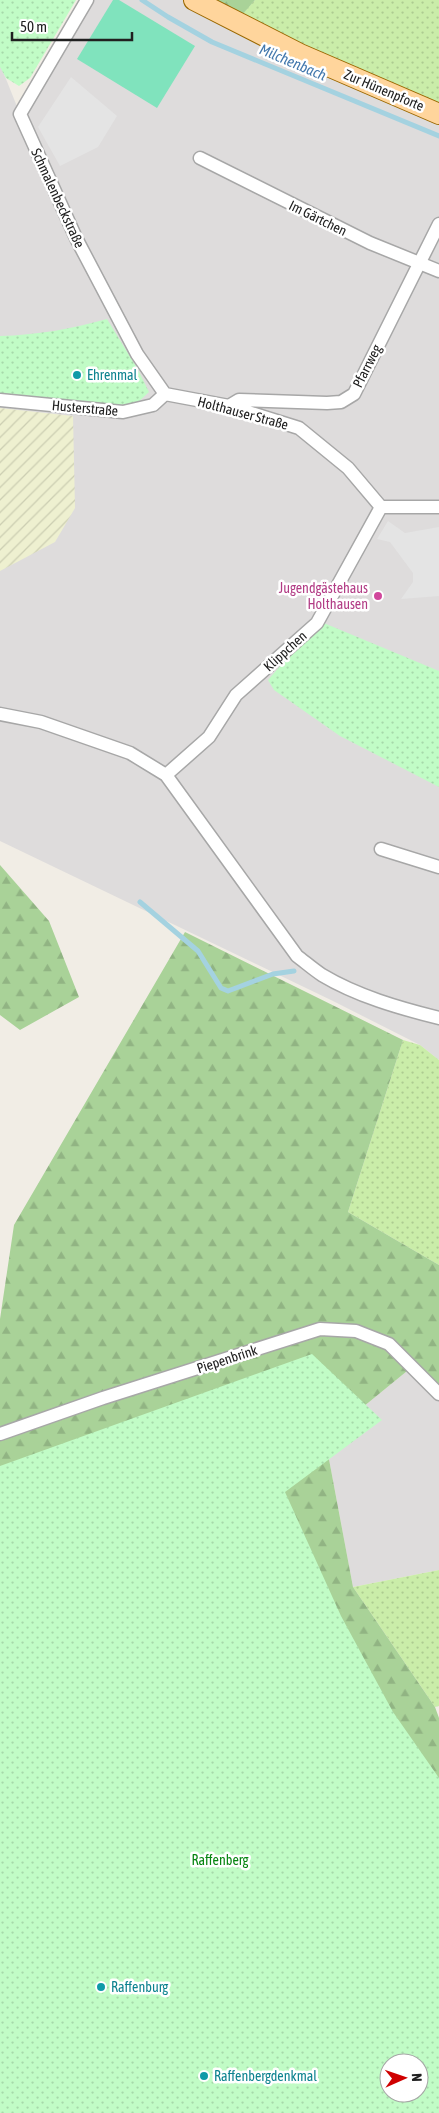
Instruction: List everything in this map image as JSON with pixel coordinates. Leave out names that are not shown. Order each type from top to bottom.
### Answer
[{"type":"main road","name":"Zur Hünenpforte","points":[[194,0],[300,54],[439,114]]},
{"type":"street","name":"Schmalenbeckstraße","points":[[88,0],[20,114],[76,238],[137,354],[166,394]]},
{"type":"street","name":"Im Gärtchen","points":[[200,158],[344,231],[439,271]]},
{"type":"street","name":"Pfarrweg","points":[[229,406],[239,400],[327,404],[341,402],[354,394],[439,224]]},
{"type":"street","name":"Husterstraße","points":[[0,400],[124,412],[153,405],[166,394]]},
{"type":"street","name":"Holthauser Straße","points":[[166,394],[229,406],[300,428],[348,468],[381,507]]},
{"type":"street","points":[[381,507],[439,507]]},
{"type":"street","name":"Klippchen","points":[[166,775],[209,737],[236,695],[317,623],[381,507]]},
{"type":"street","points":[[0,714],[41,722],[130,753],[166,775],[297,956],[322,975],[363,994],[400,1008],[439,1018]]},
{"type":"street","points":[[381,850],[439,868]]},
{"type":"street","name":"Piepenbrink","points":[[0,1434],[103,1398],[320,1329],[356,1331],[389,1344],[439,1394]]},
{"type":"shaded area","points":[[87,0],[194,0],[439,114],[439,1060],[420,1045],[333,1001],[0,841],[0,64],[20,114]]},
{"type":"shaded area","points":[[71,77],[117,116],[98,147],[60,166],[38,127]]},
{"type":"shaded area","points":[[388,521],[405,533],[439,527],[439,596],[401,599],[413,582],[413,573],[390,542],[377,539]]},
{"type":"shaded area","points":[[412,1367],[439,1394],[439,1570],[353,1587],[325,1438]]},
{"type":"green space","points":[[0,0],[76,0],[30,78],[19,86],[6,78],[0,67]]},
{"type":"green space","points":[[113,0],[119,0],[195,46],[157,108],[77,59]]},
{"type":"green space","points":[[196,0],[255,0],[235,23]]},
{"type":"green space","points":[[255,0],[439,0],[439,114],[235,22]]},
{"type":"green space","points":[[107,319],[137,368],[149,392],[136,404],[103,406],[0,393],[0,336],[54,331]]},
{"type":"green space","points":[[0,408],[73,416],[75,508],[55,542],[0,571]]},
{"type":"green space","points":[[319,621],[439,671],[439,787],[340,736],[274,690],[268,680]]},
{"type":"green space","points":[[0,865],[49,921],[79,997],[20,1030],[0,1015]]},
{"type":"green space","name":"Raffenberg","points":[[185,932],[403,1040],[348,1212],[439,1265],[439,1394],[412,1367],[325,1438],[353,1587],[435,1707],[439,1718],[439,2113],[0,2113],[0,1319],[14,1225]]},
{"type":"green space","points":[[403,1040],[420,1045],[439,1060],[439,1265],[348,1212]]},
{"type":"green space","name":"Raffenberg","points":[[312,1354],[382,1420],[285,1492],[341,1616],[393,1712],[439,1778],[439,2113],[0,2113],[0,1466]]},
{"type":"green space","points":[[439,1570],[439,1706],[435,1707],[353,1587]]},
{"type":"waterway","name":"Milchenbach","points":[[142,0],[212,42],[439,136]]},
{"type":"waterway","points":[[140,902],[198,951],[221,988],[228,991],[273,974],[294,971]]},
{"type":"place","name":"Ehrenmal","points":[[77,375]]},
{"type":"place","name":"Jugendgästehaus Holthausen","points":[[378,596]]},
{"type":"place","name":"Raffenburg","points":[[101,1987]]},
{"type":"place","name":"Raffenbergdenkmal","points":[[204,2076]]}]
